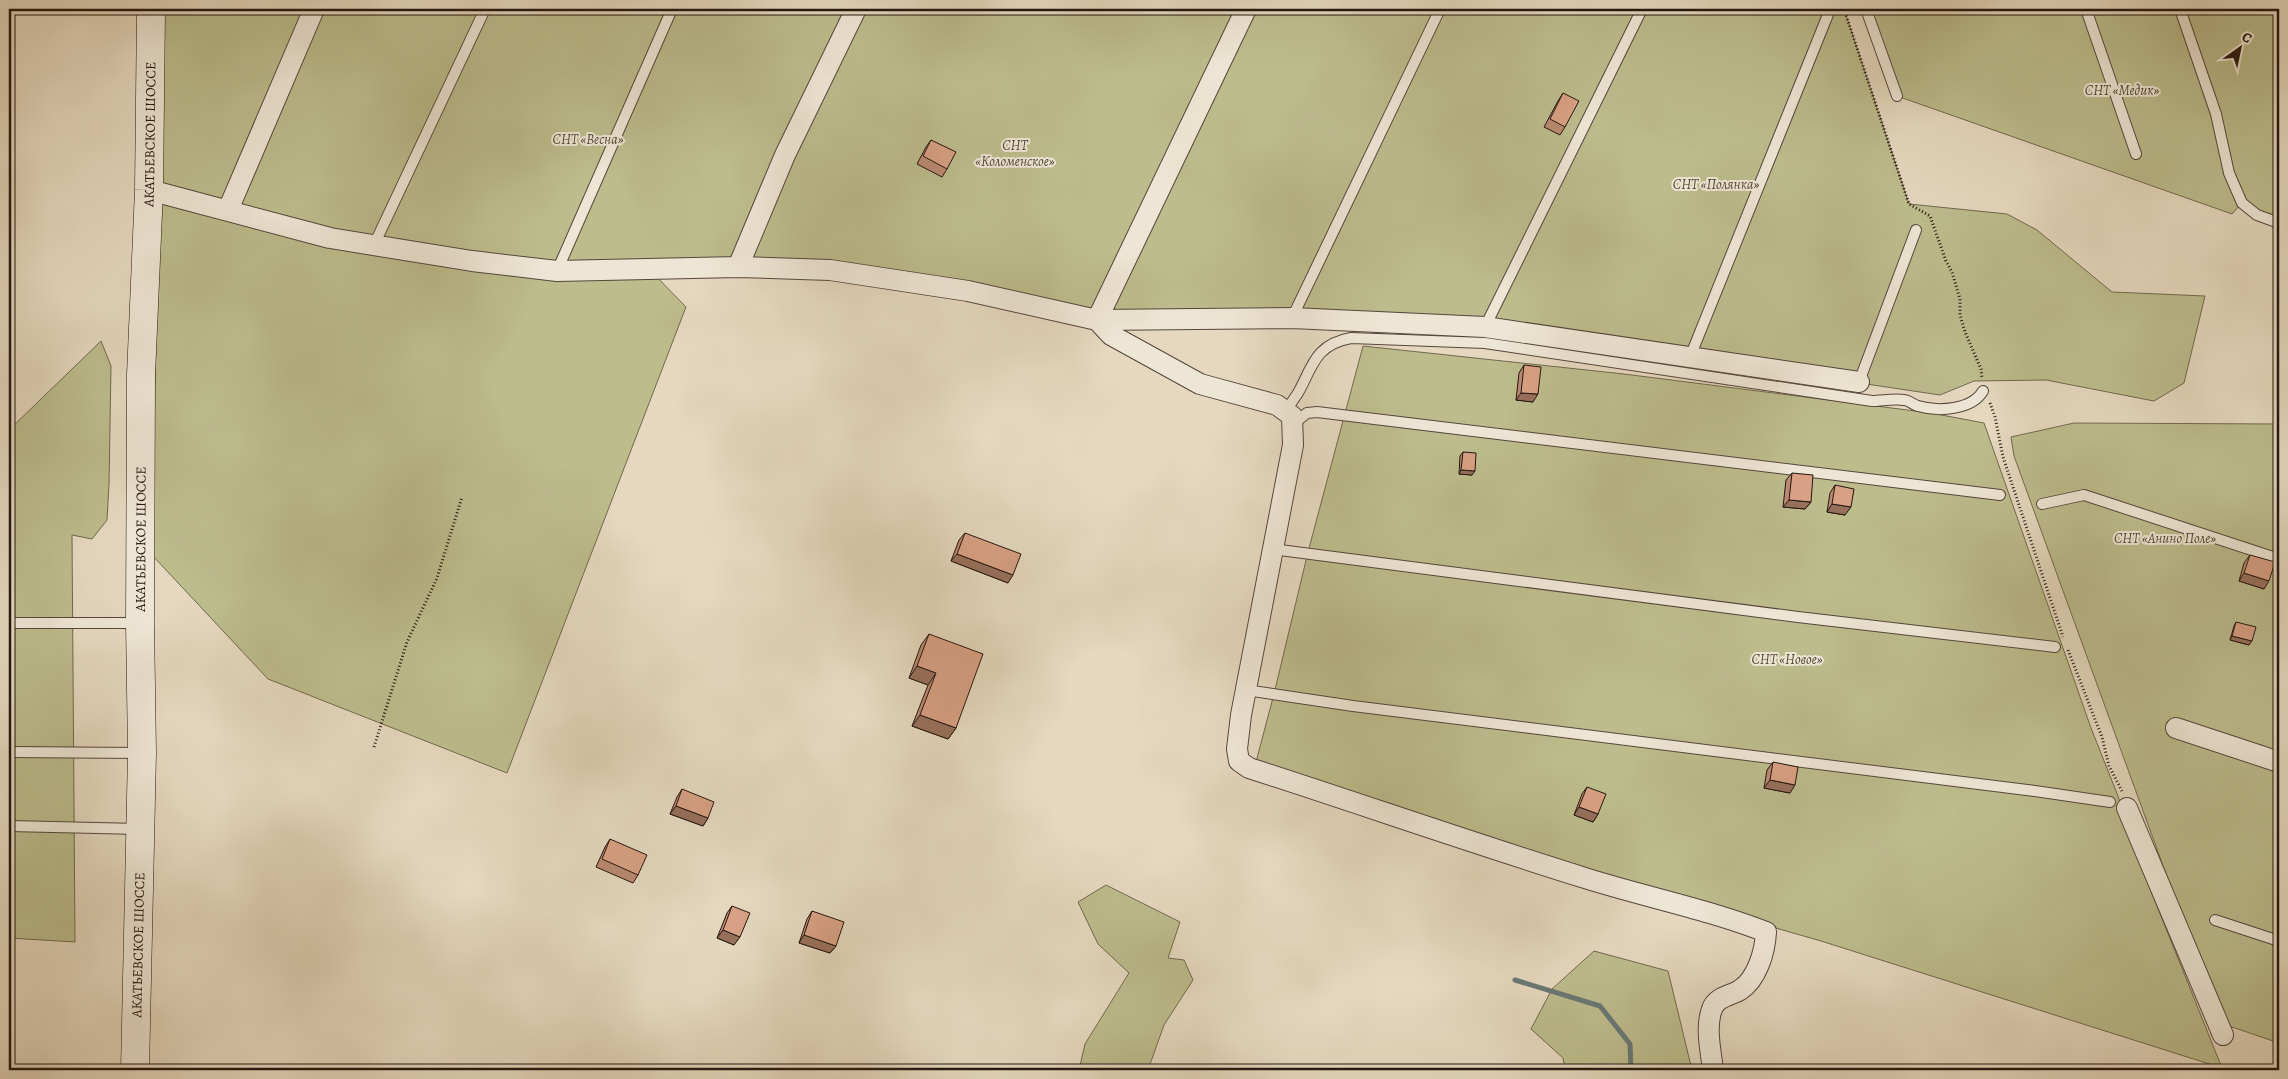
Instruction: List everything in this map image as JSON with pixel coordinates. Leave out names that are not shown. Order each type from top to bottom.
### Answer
[{"type":"main road","name":"АКАТЬЕВСКОЕ ШОССЕ","points":[[135,1070],[142,753],[140,623],[141,375],[148,190],[150,9]]},
{"type":"street","points":[[228,210],[314,9]]},
{"type":"street","points":[[738,267],[785,155],[856,9]]},
{"type":"street","points":[[1097,320],[1246,9]]},
{"type":"street","points":[[157,192],[330,238],[472,261],[557,271],[738,267],[830,270],[968,291],[1097,320],[1292,318],[1485,327],[1859,382]]},
{"type":"street","points":[[1097,320],[1111,335],[1200,384],[1277,405],[1289,417],[1293,445],[1246,690],[1236,749],[1239,761],[1249,768],[1485,846],[1587,879],[1730,918],[1766,932],[1765,947],[1758,966],[1748,981],[1741,989],[1714,1004],[1712,1009],[1709,1023],[1713,1070]]},
{"type":"street","points":[[2176,728],[2279,762]]},
{"type":"street","points":[[2118,805],[2223,1035]]},
{"type":"lane","points":[[374,245],[485,9]]},
{"type":"lane","points":[[557,271],[672,9]]},
{"type":"lane","points":[[1292,318],[1440,9]]},
{"type":"lane","points":[[1485,327],[1642,9]]},
{"type":"lane","points":[[1866,9],[1897,96]]},
{"type":"lane","points":[[2086,9],[2136,154]]},
{"type":"lane","points":[[2180,9],[2216,114],[2229,173],[2242,203],[2257,216],[2279,223]]},
{"type":"lane","points":[[1690,357],[1829,12]]},
{"type":"lane","points":[[1859,382],[1916,230]]},
{"type":"lane","points":[[1983,391],[1978,399],[1966,404],[1937,408],[1918,406],[1904,400],[1872,401],[1486,343],[1351,338],[1332,342],[1318,355],[1294,401],[1289,417],[1317,412],[2000,495]]},
{"type":"lane","points":[[2042,504],[2084,495],[2279,559]]},
{"type":"lane","points":[[1272,549],[1798,617],[2055,646]]},
{"type":"lane","points":[[9,623],[140,623]]},
{"type":"lane","points":[[1246,690],[1362,707],[2035,791],[2118,805]]},
{"type":"lane","points":[[9,752],[142,753]]},
{"type":"lane","points":[[9,826],[140,829]]},
{"type":"lane","points":[[2215,920],[2279,941]]},
{"type":"path","points":[[1844,9],[1909,204],[1930,216],[1940,239],[1946,261],[1952,272],[1960,300],[1960,314],[1965,332],[1981,369],[1983,391],[1995,417],[2003,458],[2052,606],[2083,693],[2105,745],[2109,766],[2122,791],[2118,805]]},
{"type":"path","points":[[374,747],[407,642],[437,578],[462,497]]},
{"type":"green space","points":[[161,9],[1844,9],[1909,204],[2007,214],[2037,230],[2112,292],[2205,296],[2184,383],[2154,401],[2046,380],[1974,381],[1940,395],[1485,327],[1097,320],[830,270],[649,269],[686,307],[507,773],[268,679],[152,555]]},
{"type":"green space","name":"СНТ «Медик»","points":[[1866,9],[2279,9],[2279,223],[2242,203],[2232,214],[1897,96]]},
{"type":"green space","points":[[101,341],[111,366],[107,520],[92,539],[72,535],[75,942],[9,938],[9,430]]},
{"type":"green space","name":"СНТ «Новое»","points":[[1363,346],[1624,374],[1931,413],[1984,423],[2091,728],[2118,796],[2135,851],[2222,1068],[1821,941],[1546,862],[1256,762],[1308,552]]},
{"type":"green space","name":"СНТ «Анино Поле»","points":[[2074,423],[2279,424],[2279,1043],[2229,1026],[2178,907],[2014,456],[2011,437]]},
{"type":"green space","points":[[1106,885],[1180,922],[1168,958],[1184,960],[1193,980],[1164,1025],[1148,1070],[1079,1070],[1085,1044],[1129,973],[1098,944],[1078,902]]},
{"type":"green space","points":[[1594,951],[1668,971],[1692,1070],[1565,1070],[1563,1058],[1531,1029],[1552,989]]},
{"type":"building","points":[[1563,93],[1579,101],[1565,127],[1550,119]]},
{"type":"building","points":[[931,140],[956,152],[947,169],[923,156]]},
{"type":"building","points":[[1524,365],[1541,367],[1538,394],[1521,393]]},
{"type":"building","points":[[1463,452],[1476,453],[1475,471],[1461,470]]},
{"type":"building","points":[[1792,473],[1813,475],[1811,502],[1789,500]]},
{"type":"building","points":[[1835,485],[1854,489],[1851,507],[1832,504]]},
{"type":"building","points":[[965,533],[1021,554],[1013,575],[957,554]]},
{"type":"building","points":[[2250,555],[2275,562],[2269,581],[2244,573]]},
{"type":"building","points":[[2236,622],[2256,627],[2252,641],[2232,636]]},
{"type":"building","points":[[929,634],[983,654],[956,728],[920,715],[936,673],[917,666]]},
{"type":"building","points":[[1773,762],[1798,767],[1795,785],[1770,780]]},
{"type":"building","points":[[1587,787],[1606,794],[1598,814],[1579,807]]},
{"type":"building","points":[[682,789],[714,802],[708,818],[676,806]]},
{"type":"building","points":[[610,839],[647,855],[638,875],[602,859]]},
{"type":"building","points":[[732,906],[750,913],[740,937],[723,930]]},
{"type":"building","points":[[812,911],[844,922],[836,946],[804,935]]},
{"type":"waterway","points":[[1515,980],[1600,1006],[1630,1044],[1631,1070]]},
{"type":"park label","name":"СНТ «Весна»","points":[[588,139]]},
{"type":"park label","name":"СНТ «Коломенское»","points":[[1015,154]]},
{"type":"park label","name":"СНТ «Полянка»","points":[[1716,184]]}]
